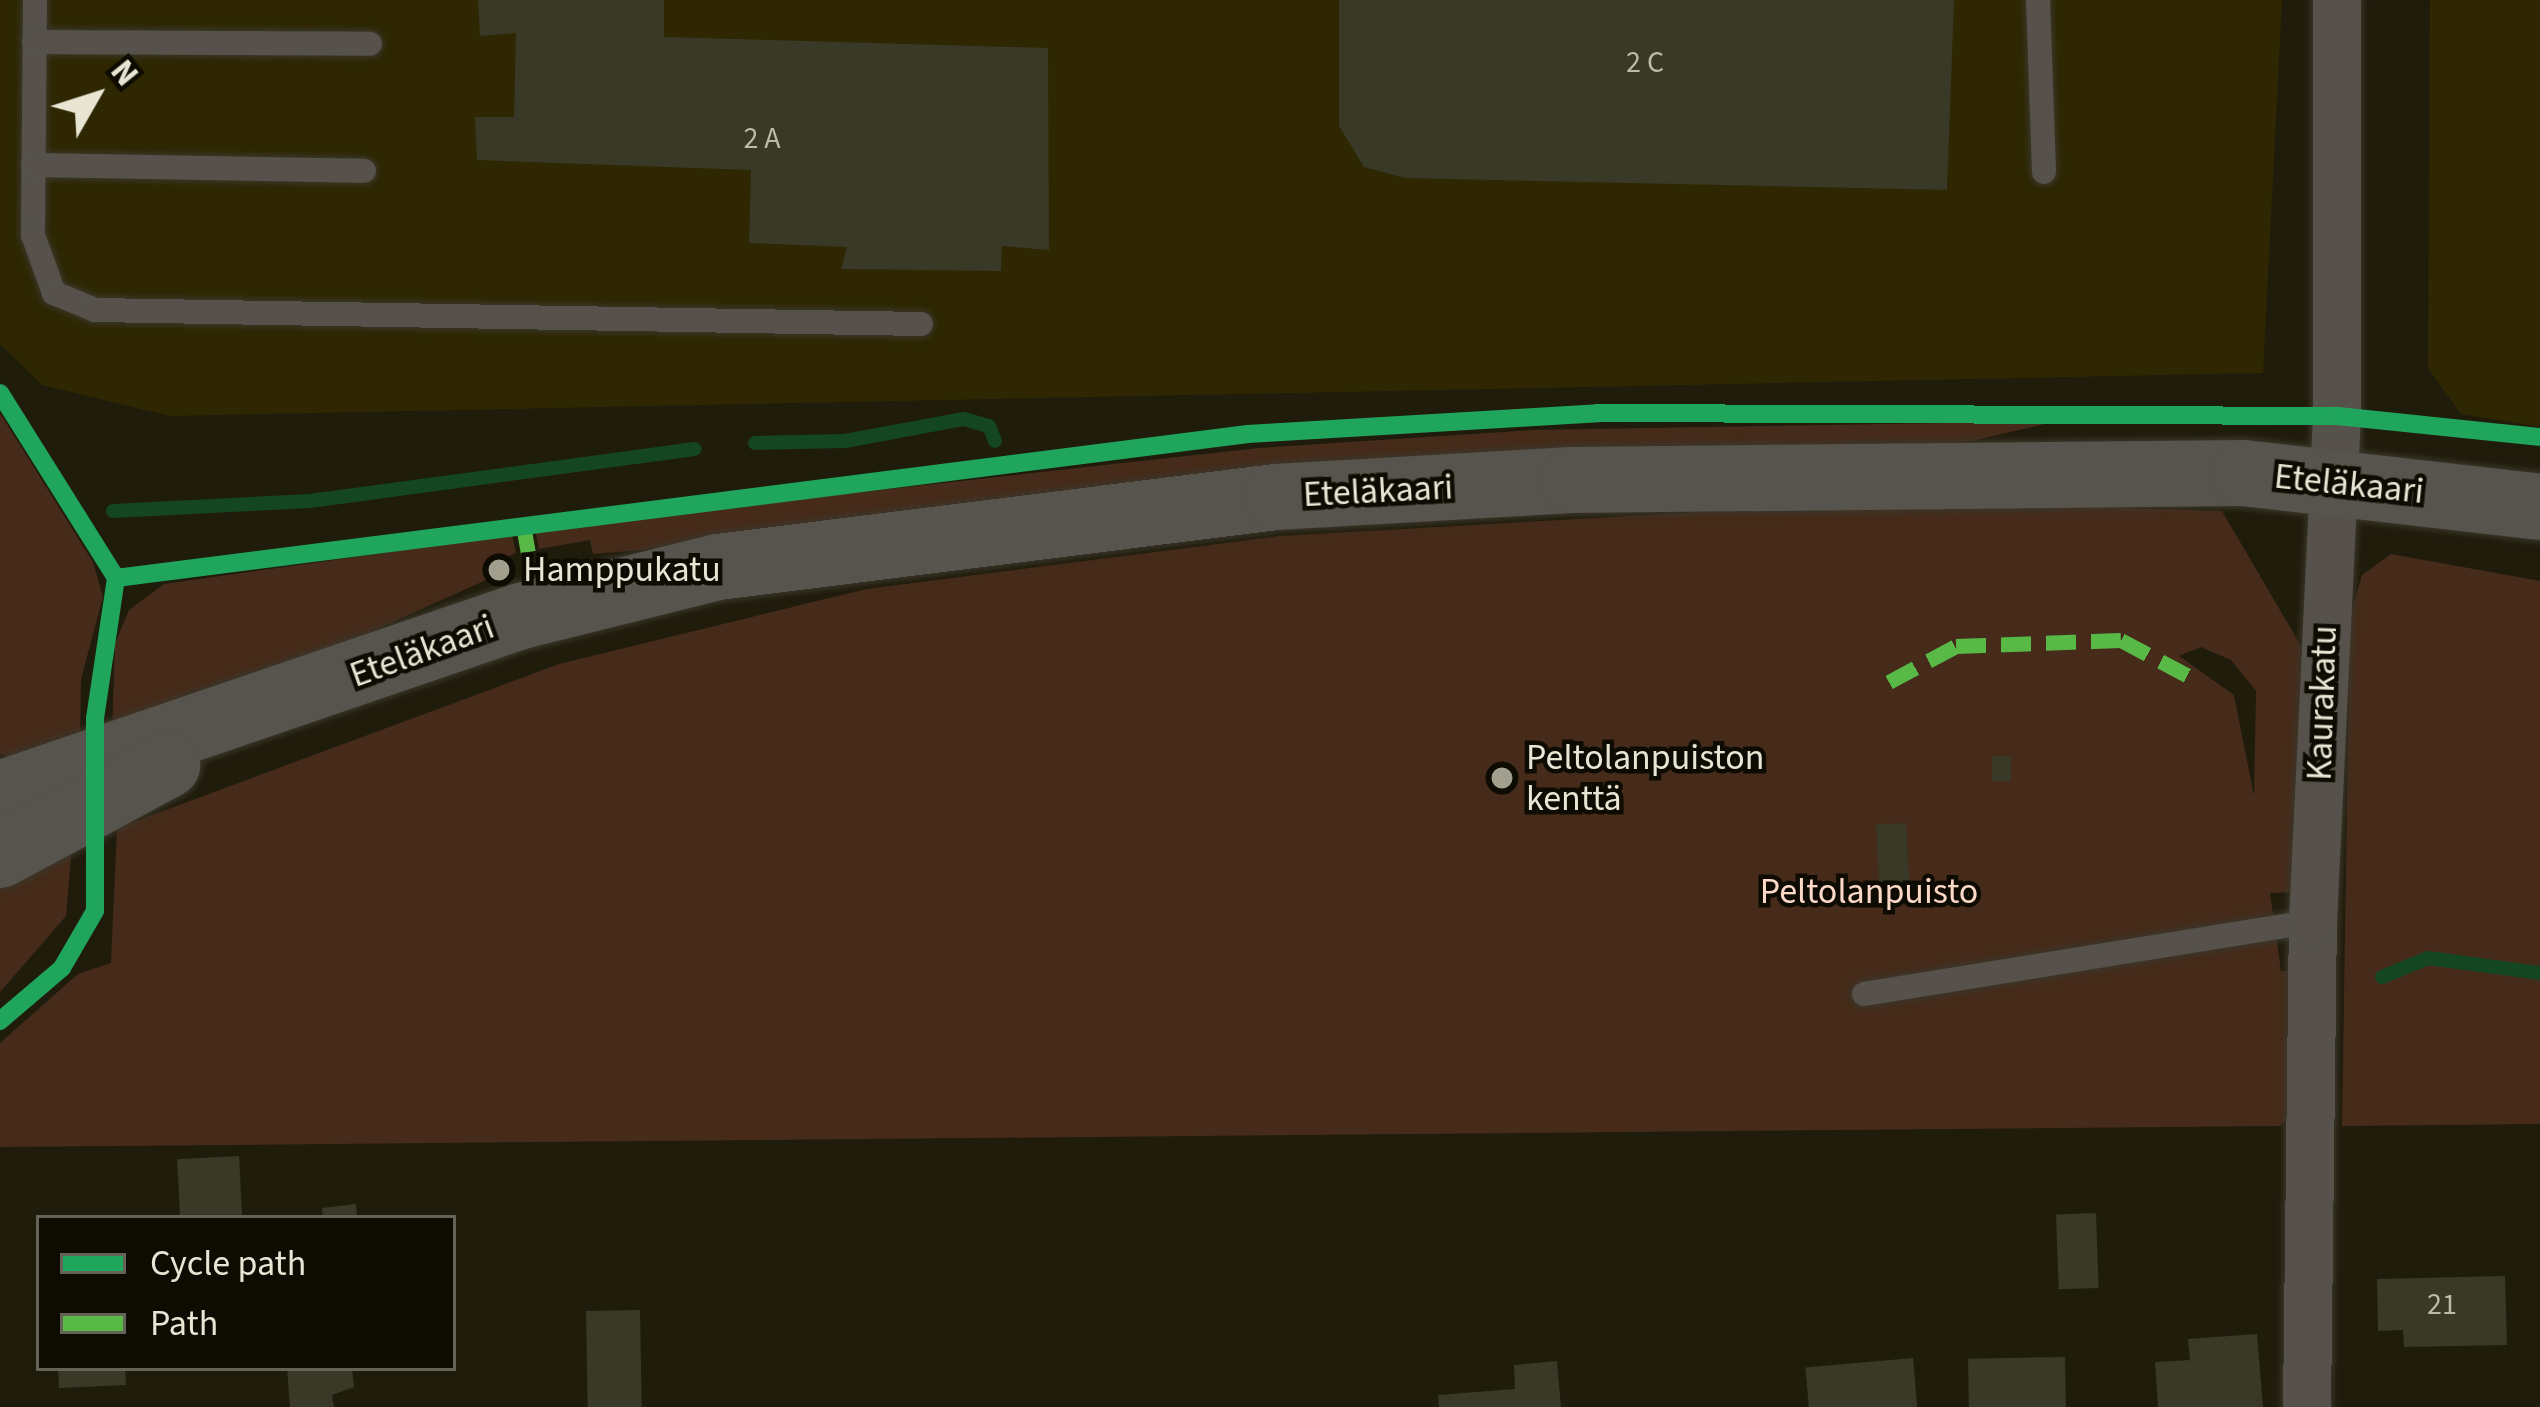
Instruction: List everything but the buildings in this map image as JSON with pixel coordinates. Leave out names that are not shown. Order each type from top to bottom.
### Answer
[{"type":"main road","name":"Eteläkaari","points":[[0,794],[241,717],[521,616],[718,568],[1276,496],[1572,480],[2334,479],[2540,507]]},
{"type":"main road","name":"Eteläkaari","points":[[0,855],[131,789],[241,717]]},
{"type":"street","name":"Kaurakatu","points":[[2307,1407],[2313,921],[2334,479],[2337,0]]},
{"type":"lane","points":[[34,0],[33,235],[54,293],[95,310],[921,324]]},
{"type":"lane","points":[[2038,0],[2044,172]]},
{"type":"lane","points":[[34,43],[370,44]]},
{"type":"lane","points":[[33,165],[364,171]]},
{"type":"lane","points":[[1864,994],[2313,921]]},
{"type":"shaded area","points":[[0,0],[2282,0],[2263,373],[170,416],[42,385],[0,344]]},
{"type":"shaded area","points":[[2430,0],[2540,0],[2540,427],[2461,414],[2428,368]]},
{"type":"green space","points":[[0,413],[93,562],[103,597],[81,679],[80,745],[22,762],[0,754]]},
{"type":"green space","points":[[2057,421],[1972,441],[593,554],[590,540],[539,549],[535,528],[1259,448],[1532,430]]},
{"type":"green space","name":"Peltolanpuisto","points":[[2095,507],[2222,511],[2301,646],[2291,892],[2270,893],[2281,971],[2290,971],[2290,1116],[2280,1126],[0,1147],[0,1043],[78,974],[111,963],[117,828],[559,664],[866,589],[1279,536],[1735,510]],"holes":[[[2201,647],[2231,660],[2256,691],[2254,796],[2234,695],[2179,656]]]},
{"type":"green space","points":[[512,535],[516,553],[490,564],[493,577],[271,677],[112,733],[115,644],[129,610],[164,584]]},
{"type":"green space","points":[[2391,554],[2540,581],[2540,1124],[2342,1126],[2350,617],[2362,575]]},
{"type":"green space","points":[[72,846],[66,916],[0,992],[0,881]]},
{"type":"waterway","points":[[755,443],[845,441],[964,419],[989,426],[995,441]]},
{"type":"waterway","points":[[113,511],[310,501],[695,449]]},
{"type":"waterway","points":[[2382,977],[2428,958],[2540,973]]},
{"type":"marked path","points":[[523,522],[530,562]]},
{"type":"marked path","points":[[1889,682],[1956,646],[2121,640],[2198,681]]},
{"type":"cycle path","points":[[0,393],[116,578],[95,719],[95,911],[62,968],[0,1021]]},
{"type":"cycle path","points":[[116,578],[1248,434],[1597,413],[2337,416],[2540,437]]},
{"type":"place","name":"Hamppukatu","points":[[499,570]]},
{"type":"place","name":"Peltolanpuiston kenttä","points":[[1502,778]]}]
